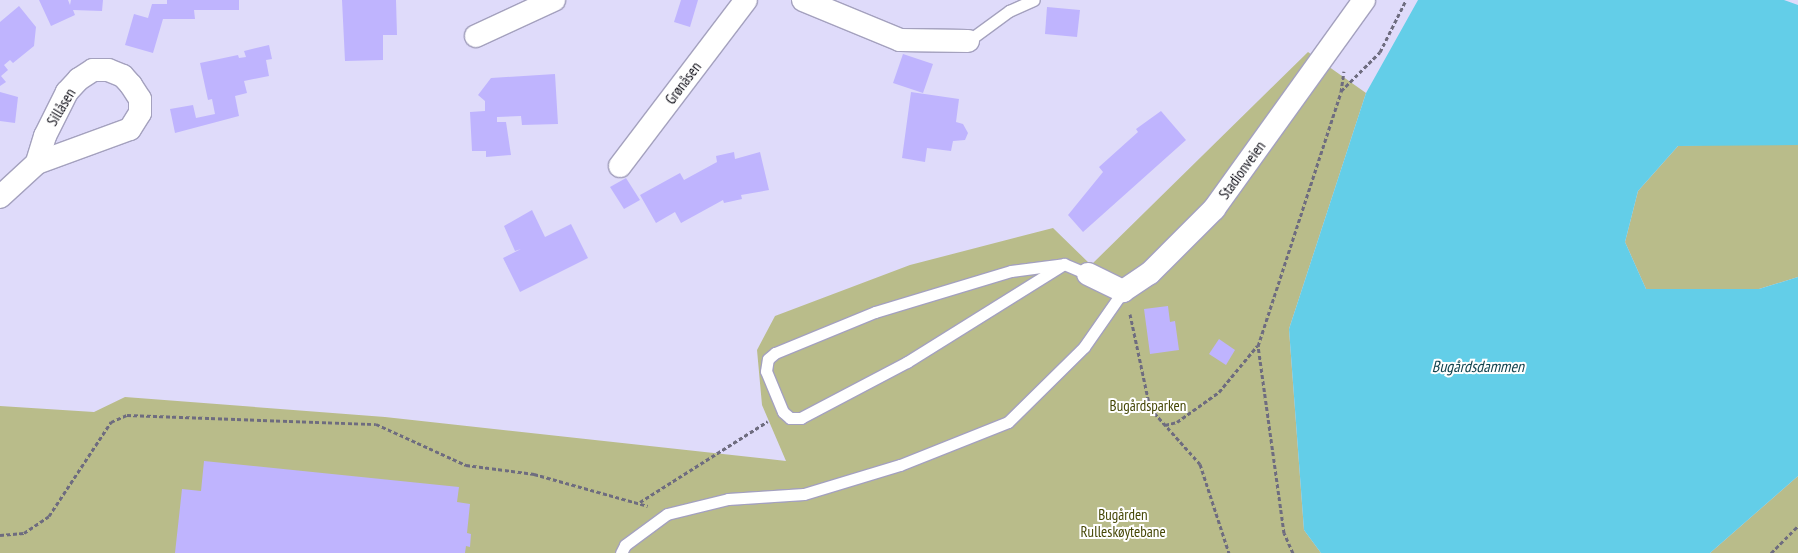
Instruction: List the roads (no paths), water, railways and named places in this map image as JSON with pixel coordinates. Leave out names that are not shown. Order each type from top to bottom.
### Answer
[{"type":"street","points":[[476,36],[554,0]]},
{"type":"street","name":"Grønåsen","points":[[620,166],[746,0]]},
{"type":"street","points":[[803,0],[900,40],[968,41]]},
{"type":"street","name":"Stadionveien","points":[[1123,292],[1150,273],[1214,208],[1364,0]]},
{"type":"street","name":"Sillåsen","points":[[0,197],[37,163],[130,129],[140,113],[140,99],[123,76],[108,70],[93,70],[79,79],[67,92],[45,136],[37,163]]},
{"type":"street","points":[[1088,274],[1123,292]]},
{"type":"lane","points":[[968,41],[1010,11],[1034,0]]},
{"type":"lane","points":[[1064,264],[907,362],[801,418],[790,418],[783,412],[766,371],[768,359],[775,353],[875,312],[993,276],[1064,264],[1088,274]]},
{"type":"lane","points":[[621,553],[626,545],[667,514],[728,499],[804,494],[900,465],[1008,422],[1084,347],[1123,292]]},
{"type":"water","name":"Bugårdsdammen","points":[[1418,0],[1784,0],[1798,5],[1798,145],[1678,146],[1638,191],[1625,242],[1646,289],[1759,289],[1798,277],[1798,476],[1710,553],[1321,553],[1304,530],[1289,329],[1366,93]]},
{"type":"park label","name":"Bugårdsparken","points":[[1148,406]]},
{"type":"park label","name":"Bugården Rulleskøytebane","points":[[1123,522]]}]
